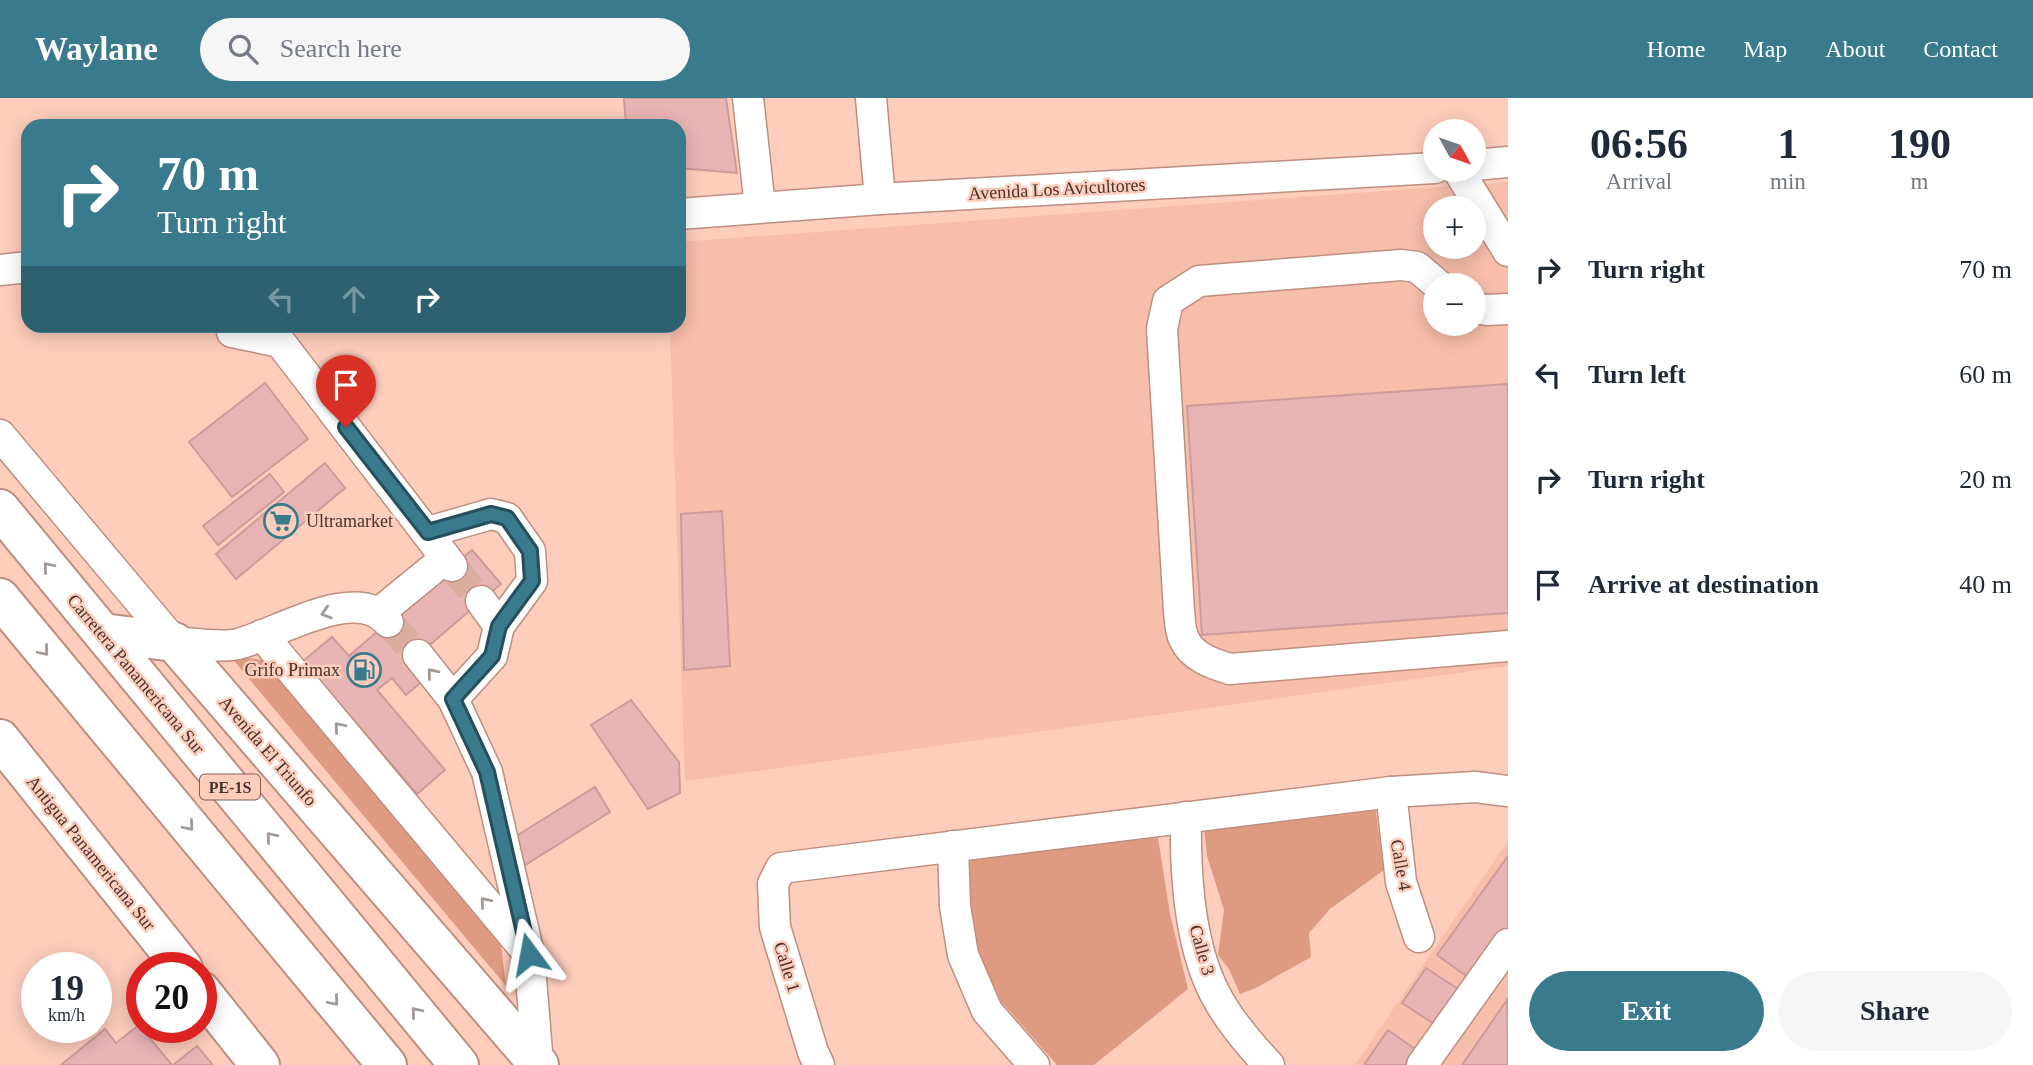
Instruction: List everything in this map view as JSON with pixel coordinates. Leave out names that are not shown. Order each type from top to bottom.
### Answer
[{"type":"main road","name":"Carretera Panamericana Sur","points":[[0,509],[459,1065]]},
{"type":"main road","name":"PE-1S","points":[[0,598],[387,1065]]},
{"type":"main road","points":[[103,633],[174,642]]},
{"type":"main road","name":"Avenida El Triunfo","points":[[174,642],[538,1065]]},
{"type":"main road","name":"Antigua Panamericana Sur","points":[[0,739],[170,952]]},
{"type":"main road","points":[[217,1011],[260,1065]]},
{"type":"street","points":[[748,98],[760,207]]},
{"type":"street","points":[[871,98],[880,200]]},
{"type":"street","points":[[1486,164],[1508,162]]},
{"type":"street","name":"Avenida Los Avicultores","points":[[686,213],[1423,168]]},
{"type":"street","points":[[1465,182],[1508,251]]},
{"type":"street","points":[[1425,273],[1418,267],[1401,265],[1199,281],[1168,301],[1162,329],[1179,611],[1184,639],[1194,653],[1211,663],[1230,669],[1508,646]]},
{"type":"street","points":[[0,270],[21,268]]},
{"type":"street","points":[[1486,310],[1508,309]]},
{"type":"street","points":[[174,642],[235,645],[330,611],[359,607],[384,617],[449,562],[280,342],[241,333]]},
{"type":"street","name":"Avenida El Triunfo","points":[[0,435],[174,642]]},
{"type":"street","points":[[428,532],[491,514],[507,518],[530,551],[532,581],[499,626],[492,656],[453,699]]},
{"type":"street","points":[[481,601],[499,626]]},
{"type":"street","points":[[262,635],[529,954]]},
{"type":"street","points":[[418,655],[453,699],[487,772],[529,954],[538,1065]]},
{"type":"street","points":[[1034,1065],[987,1011],[963,955],[955,906],[953,846],[1391,792],[1475,787],[1508,791]]},
{"type":"street","name":"Calle 4","points":[[1391,792],[1401,882],[1419,937]]},
{"type":"street","name":"Calle 3","points":[[1186,817],[1185,856],[1192,914],[1203,962],[1219,1001],[1269,1065]]},
{"type":"street","name":"Calle 1","points":[[819,1065],[775,927],[773,884],[781,867],[953,846]]},
{"type":"street","points":[[1422,1065],[1508,944]]},
{"type":"shaded area","points":[[1508,182],[1508,666],[685,781],[670,333],[686,333],[686,241]]},
{"type":"shaded area","points":[[230,656],[264,660],[501,944],[506,986]]},
{"type":"shaded area","points":[[1375,806],[1384,870],[1330,909],[1309,933],[1311,957],[1240,994],[1229,969],[1218,955],[1224,910],[1207,856],[1204,828]]},
{"type":"shaded area","points":[[1158,838],[1170,914],[1188,989],[1094,1065],[1057,1065],[999,999],[975,951],[963,906],[972,853]]},
{"type":"shaded area","points":[[1508,841],[1508,1065],[1355,1065]]},
{"type":"building","points":[[624,98],[726,98],[737,173],[686,169],[686,119],[626,119]]},
{"type":"building","points":[[265,383],[308,439],[232,497],[189,442]]},
{"type":"building","points":[[1508,384],[1508,613],[1202,635],[1187,406]]},
{"type":"building","name":"Ultramarket","points":[[325,463],[345,488],[236,579],[216,554]]},
{"type":"building","points":[[270,474],[284,492],[218,545],[203,526]]},
{"type":"building","points":[[722,511],[730,666],[684,670],[681,514]]},
{"type":"building","name":"Grifo Primax","points":[[472,550],[501,584],[418,655],[425,679],[406,695],[392,678],[377,690],[445,770],[417,794],[303,661],[332,637],[349,656]]},
{"type":"building","points":[[631,700],[679,762],[680,793],[648,809],[591,725]]},
{"type":"building","points":[[595,787],[610,812],[525,865],[510,840]]},
{"type":"building","points":[[1508,856],[1508,936],[1475,982],[1437,955]]},
{"type":"building","points":[[1426,968],[1458,989],[1434,1024],[1402,1003]]},
{"type":"building","points":[[1507,1000],[1508,1065],[1462,1065]]},
{"type":"building","points":[[1388,1030],[1419,1052],[1410,1065],[1364,1065]]},
{"type":"building","points":[[126,1035],[126,1043],[154,1043],[172,1065],[61,1065],[88,1043],[112,1043],[112,1038],[116,1043]]},
{"type":"building","points":[[197,1046],[213,1065],[173,1065]]},
{"type":"tunnel","points":[[452,566],[481,601]]},
{"type":"tunnel","points":[[388,622],[418,655]]},
{"type":"place","name":"Ultramarket","points":[[281,521]]},
{"type":"place","name":"Grifo Primax","points":[[364,670]]},
{"type":"route","points":[[346,427],[428,532],[491,514],[507,518],[530,551],[532,581],[499,626],[492,656],[453,699],[487,772],[529,954]]}]
